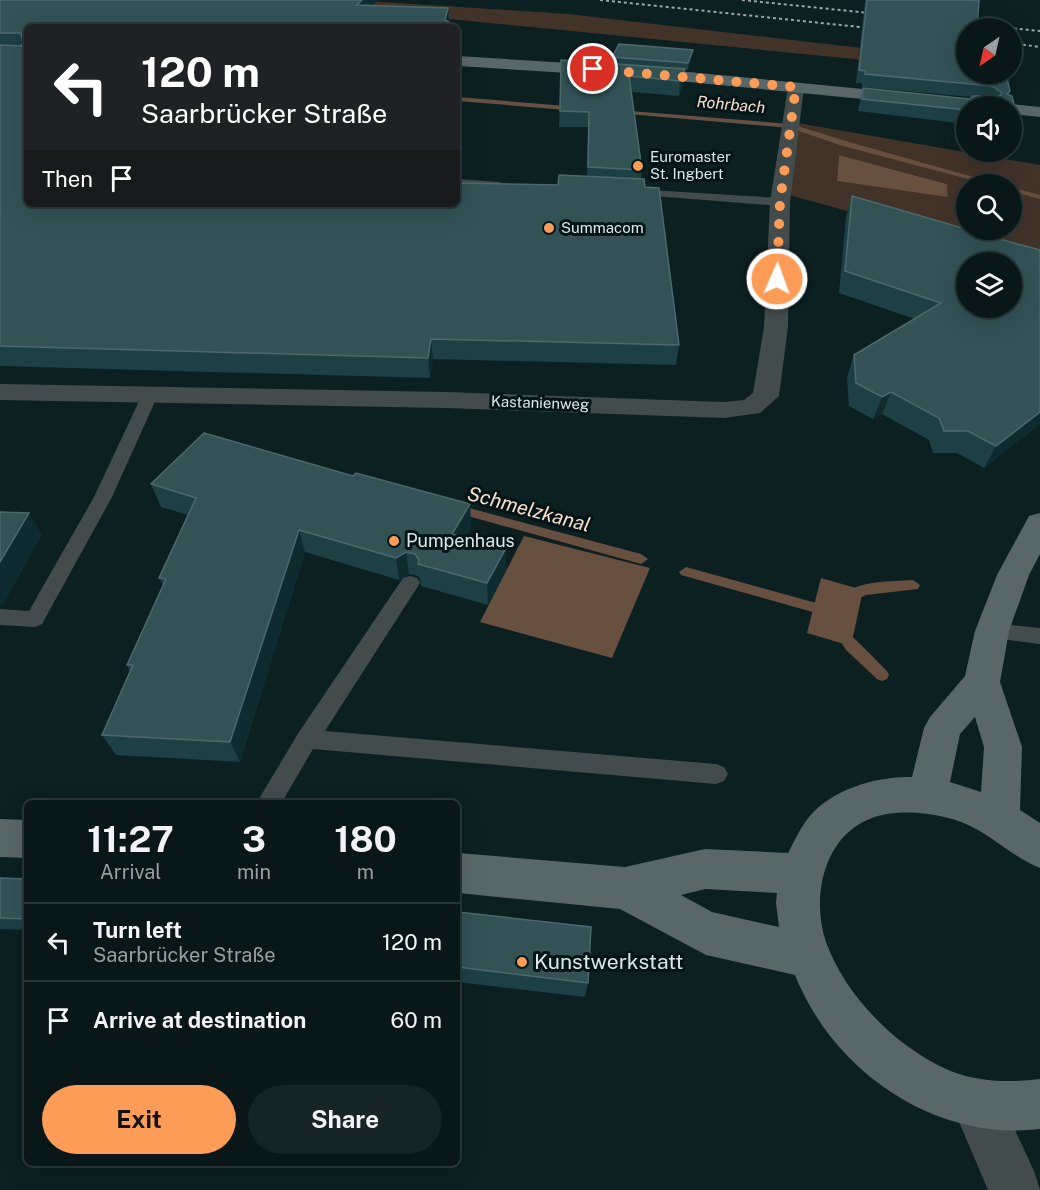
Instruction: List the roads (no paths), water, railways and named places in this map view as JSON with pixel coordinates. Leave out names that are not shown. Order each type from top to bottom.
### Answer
[{"type":"main road","points":[[460,61],[604,69],[956,103]]},
{"type":"main road","points":[[1022,110],[1040,112]]},
{"type":"main road","points":[[1000,819],[1003,747],[982,682],[992,631],[1012,575],[1040,524]]},
{"type":"main road","points":[[927,795],[943,728],[982,682]]},
{"type":"main road","points":[[1040,848],[1000,819],[976,808],[927,795],[891,795],[859,804],[832,819],[812,844],[800,874],[798,900],[800,928],[808,957],[828,995],[855,1031],[891,1064],[932,1088],[976,1103],[1008,1107],[1040,1104]]},
{"type":"main road","points":[[0,838],[24,839]]},
{"type":"main road","points":[[460,873],[625,888],[705,869],[800,874]]},
{"type":"main road","points":[[625,888],[706,933],[808,957]]},
{"type":"street","name":"Kastanienweg","points":[[0,392],[446,400],[724,410],[751,407],[766,396],[776,327],[782,194],[796,87]]},
{"type":"street","points":[[976,1103],[1015,1190]]},
{"type":"lane","points":[[460,182],[507,186]]},
{"type":"lane","points":[[622,191],[782,194]]},
{"type":"lane","points":[[0,617],[35,619],[103,497],[150,395]]},
{"type":"lane","points":[[270,800],[410,583]]},
{"type":"lane","points":[[992,631],[1040,636]]},
{"type":"lane","points":[[307,740],[716,774]]},
{"type":"waterway","name":"Rohrbach","points":[[460,99],[578,109]]},
{"type":"waterway","name":"Rohrbach","points":[[618,112],[791,126],[846,144],[957,174]]},
{"type":"waterway","name":"Rohrbach","points":[[1022,192],[1040,197]]},
{"type":"waterway","name":"Schmelzkanal","points":[[454,508],[641,559]]},
{"type":"waterway","name":"Schmelzkanal","points":[[686,572],[827,611]]},
{"type":"waterway","points":[[849,598],[863,590],[913,585]]},
{"type":"waterway","points":[[842,633],[851,646],[882,675]]},
{"type":"railway","points":[[600,0],[879,29]]},
{"type":"railway","points":[[742,0],[879,14]]},
{"type":"railway","points":[[1022,29],[1040,31]]},
{"type":"railway","points":[[1022,45],[1040,47]]},
{"type":"place","name":"Euromaster St. Ingbert","points":[[638,166]]},
{"type":"place","name":"Summacom","points":[[549,228]]},
{"type":"place","name":"Pumpenhaus","points":[[394,541]]},
{"type":"place","name":"Kunstwerkstatt","points":[[522,962]]}]
